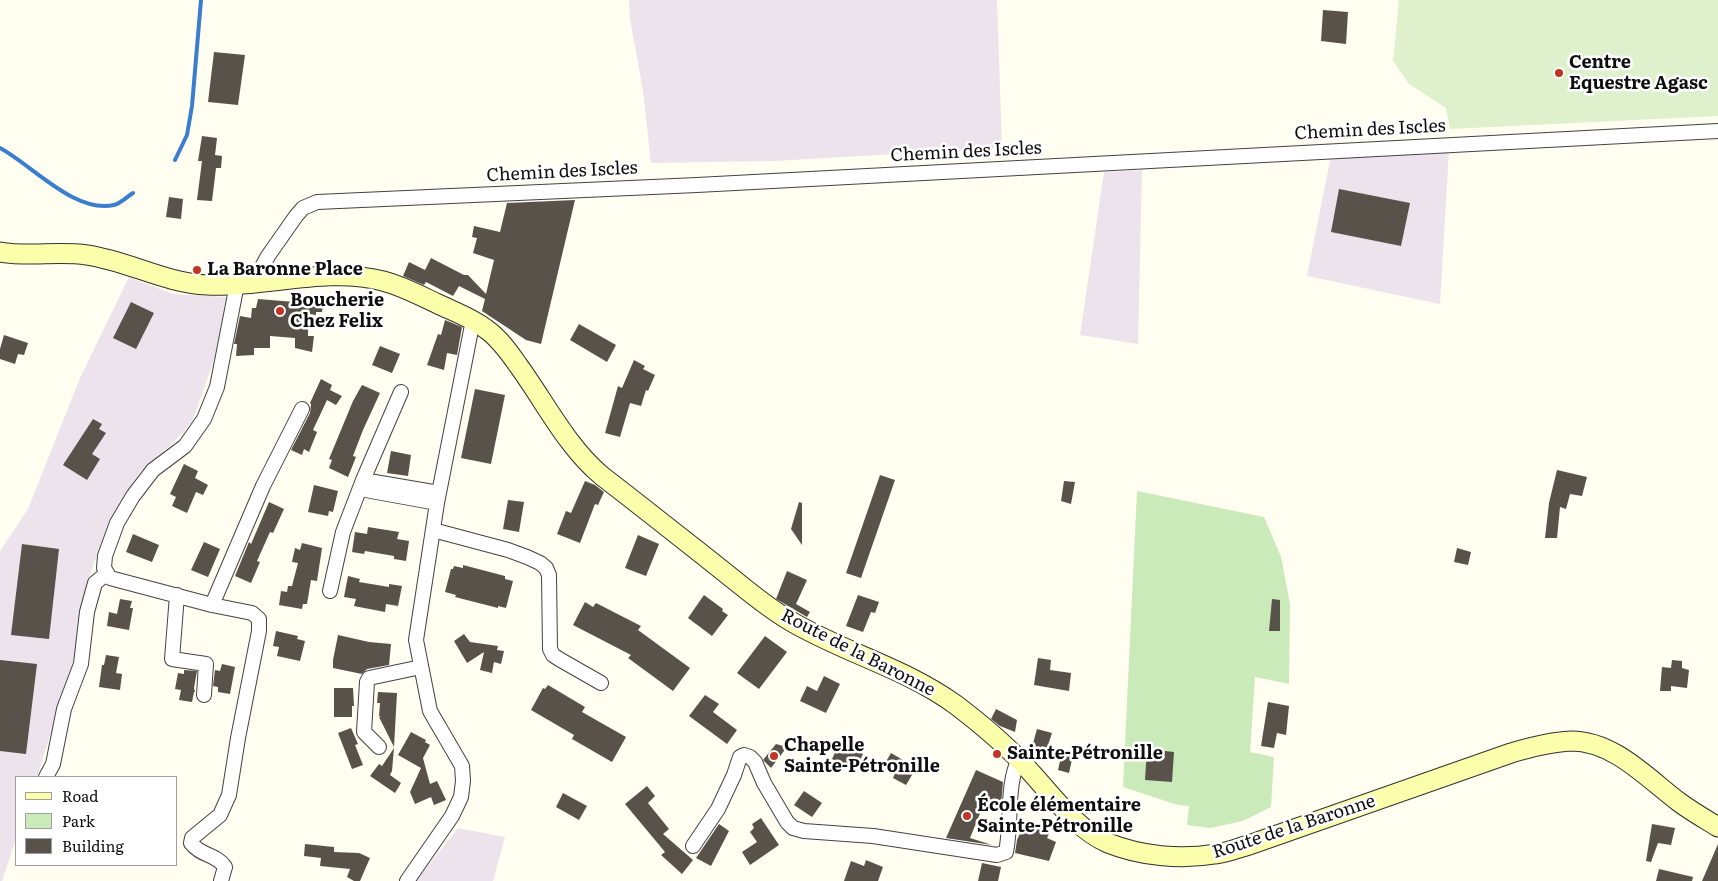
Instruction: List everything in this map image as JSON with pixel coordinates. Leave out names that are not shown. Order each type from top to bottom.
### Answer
[{"type":"main road","name":"Route de la Baronne","points":[[0,252],[85,255],[112,260],[149,273],[189,283],[207,285],[327,277],[365,278],[383,281],[403,288],[472,320],[496,338],[585,460],[602,476],[773,610],[805,629],[893,668],[936,691],[987,728],[1019,759],[1083,829],[1117,846],[1149,854],[1183,856],[1216,854],[1258,842],[1511,753],[1532,747],[1572,741],[1591,744],[1610,751],[1628,762],[1681,804],[1718,827]]},
{"type":"street","name":"Chemin des Iscles","points":[[263,282],[263,265],[268,256],[303,208],[317,202],[697,185],[1718,131]]},
{"type":"street","points":[[221,881],[225,867],[219,859],[197,851],[191,843],[192,838],[220,815],[229,795],[259,631],[259,619],[252,613],[212,605],[110,578],[104,568],[104,556],[117,523],[134,496],[153,470],[185,446],[204,419],[217,387],[237,284]]},
{"type":"street","points":[[407,881],[452,816],[461,797],[463,781],[462,766],[430,710],[416,640],[438,498],[472,320]]},
{"type":"street","points":[[330,591],[344,532],[361,484],[401,392]]},
{"type":"street","points":[[212,605],[264,486],[302,409]]},
{"type":"street","points":[[361,484],[438,498]]},
{"type":"street","points":[[433,530],[508,550],[540,563],[546,568],[549,575],[550,649],[559,659],[601,683]]},
{"type":"street","points":[[47,776],[53,764],[64,709],[81,664],[87,612],[95,584],[106,574]]},
{"type":"street","points":[[177,595],[172,659],[206,664],[204,695]]},
{"type":"street","points":[[379,747],[364,732],[367,682],[369,678],[421,667]]},
{"type":"street","points":[[694,846],[718,809],[740,757],[744,755],[755,762],[769,791],[787,822],[793,828],[873,836],[997,855],[1006,852],[1009,838],[1013,774],[1019,759]]},
{"type":"shaded area","points":[[629,0],[997,0],[1002,148],[774,161],[651,163],[643,91],[630,19]]},
{"type":"shaded area","points":[[1449,150],[1440,304],[1307,276],[1331,156]]},
{"type":"shaded area","points":[[1142,170],[1138,344],[1080,335],[1104,172]]},
{"type":"shaded area","points":[[129,277],[173,294],[226,297],[215,357],[192,422],[174,442],[140,472],[109,521],[89,577],[78,646],[37,776],[15,776],[15,842],[2,881],[0,881],[0,551],[28,509],[80,378]]},
{"type":"shaded area","points":[[458,828],[505,837],[493,881],[416,881]]},
{"type":"green space","name":"Centre Equestre Agasc","points":[[1397,0],[1718,0],[1718,116],[1450,129],[1446,108],[1409,84],[1393,61],[1399,2]]},
{"type":"green space","points":[[1137,491],[1264,517],[1281,557],[1290,604],[1289,684],[1255,677],[1250,752],[1274,757],[1271,807],[1243,821],[1210,828],[1187,825],[1189,806],[1178,805],[1123,787]]},
{"type":"building","points":[[1323,10],[1348,12],[1346,44],[1321,41]]},
{"type":"building","points":[[214,52],[245,55],[238,105],[208,102]]},
{"type":"building","points":[[202,136],[217,138],[215,155],[222,156],[221,168],[216,168],[212,201],[197,200],[202,161],[198,161]]},
{"type":"building","points":[[1339,189],[1410,203],[1401,246],[1331,232]]},
{"type":"building","points":[[169,197],[183,199],[181,219],[166,217]]},
{"type":"building","points":[[575,200],[541,344],[526,340],[482,311],[485,299],[459,286],[453,296],[426,282],[424,285],[403,276],[409,262],[425,270],[431,258],[464,275],[468,275],[486,294],[494,260],[473,253],[477,238],[472,237],[474,226],[500,232],[507,203]]},
{"type":"building","points":[[308,294],[324,297],[322,312],[316,312],[316,315],[308,314],[308,336],[314,336],[312,352],[295,348],[295,338],[270,336],[270,348],[254,348],[254,355],[236,356],[237,344],[234,344],[240,316],[251,318],[252,308],[256,308],[258,299],[307,303]]},
{"type":"building","points":[[131,302],[154,313],[136,349],[113,338]]},
{"type":"building","points":[[445,320],[462,327],[457,355],[447,353],[444,370],[427,365],[438,334],[441,335]]},
{"type":"building","points":[[579,324],[616,345],[607,362],[570,340]]},
{"type":"building","points":[[4,335],[28,343],[24,355],[18,354],[15,364],[0,359],[0,349]]},
{"type":"building","points":[[380,346],[400,354],[392,373],[372,365]]},
{"type":"building","points":[[634,360],[645,366],[643,369],[655,375],[648,391],[646,390],[641,406],[630,403],[620,437],[605,433],[618,386],[622,388]]},
{"type":"building","points":[[321,379],[332,385],[330,390],[342,396],[336,405],[327,400],[313,430],[317,432],[309,452],[304,449],[302,455],[291,450],[310,413],[310,403]]},
{"type":"building","points":[[362,385],[380,393],[353,456],[356,457],[348,477],[329,468],[332,460],[329,459],[353,401]]},
{"type":"building","points":[[475,389],[505,395],[491,464],[461,458]]},
{"type":"building","points":[[93,419],[102,424],[99,429],[106,433],[92,454],[100,459],[87,480],[63,465]]},
{"type":"building","points":[[391,451],[411,455],[408,476],[387,473]]},
{"type":"building","points":[[184,464],[198,471],[195,478],[208,485],[203,495],[196,492],[187,513],[172,506],[176,497],[170,494]]},
{"type":"building","points":[[1557,470],[1587,477],[1582,496],[1570,494],[1566,509],[1560,507],[1557,538],[1545,538],[1549,503]]},
{"type":"building","points":[[880,475],[895,480],[861,578],[846,573]]},
{"type":"building","points":[[585,481],[595,485],[604,492],[598,505],[595,504],[580,543],[557,534],[566,511],[571,513]]},
{"type":"building","points":[[1064,481],[1075,482],[1071,504],[1061,501]]},
{"type":"building","points":[[314,485],[338,491],[333,512],[329,511],[328,516],[308,512]]},
{"type":"building","points":[[508,500],[524,502],[519,532],[503,529]]},
{"type":"building","points":[[269,502],[284,509],[273,533],[270,532],[257,561],[260,562],[251,583],[235,576]]},
{"type":"building","points":[[799,502],[802,503],[802,545],[791,529]]},
{"type":"building","points":[[368,527],[399,532],[397,539],[409,541],[406,561],[394,559],[394,556],[365,551],[364,554],[352,552],[355,532],[367,534]]},
{"type":"building","points":[[133,534],[159,545],[152,562],[126,552]]},
{"type":"building","points":[[638,535],[659,544],[646,576],[625,568]]},
{"type":"building","points":[[204,542],[220,549],[208,577],[191,570]]},
{"type":"building","points":[[302,543],[322,548],[317,581],[311,580],[307,604],[303,604],[302,609],[279,605],[281,591],[287,592],[288,586],[292,586],[298,563],[292,562],[295,548],[300,550]]},
{"type":"building","points":[[22,544],[59,549],[49,639],[11,635]]},
{"type":"building","points":[[1457,548],[1471,552],[1468,565],[1454,562]]},
{"type":"building","points":[[463,565],[505,576],[505,579],[513,581],[506,608],[498,606],[498,608],[455,597],[456,595],[445,592],[451,569],[454,566],[463,568]]},
{"type":"building","points":[[787,571],[807,580],[796,604],[810,612],[807,617],[776,599]]},
{"type":"building","points":[[348,576],[360,579],[359,582],[389,587],[389,584],[402,586],[398,606],[386,604],[385,612],[354,606],[356,599],[344,597]]},
{"type":"building","points":[[704,595],[728,615],[712,636],[688,618]]},
{"type":"building","points":[[858,595],[879,602],[875,613],[871,612],[863,632],[846,626]]},
{"type":"building","points":[[120,599],[132,601],[130,608],[133,608],[129,630],[107,626],[109,612],[117,614]]},
{"type":"building","points":[[1272,599],[1280,600],[1280,631],[1269,631]]},
{"type":"building","points":[[585,602],[593,607],[596,603],[641,626],[638,630],[690,668],[673,691],[628,658],[631,655],[573,625]]},
{"type":"building","points":[[276,631],[298,636],[297,639],[305,641],[300,661],[277,656],[279,647],[273,646]]},
{"type":"building","points":[[464,634],[470,642],[498,646],[497,650],[504,651],[501,664],[494,662],[492,673],[480,670],[484,652],[467,663],[454,641]]},
{"type":"building","points":[[338,635],[369,642],[391,644],[389,665],[367,669],[362,674],[333,668]]},
{"type":"building","points":[[765,636],[787,652],[759,689],[737,673]]},
{"type":"building","points":[[106,655],[119,657],[116,673],[122,674],[120,690],[99,687],[102,665],[104,665]]},
{"type":"building","points":[[1038,658],[1051,660],[1050,670],[1071,673],[1069,691],[1034,685]]},
{"type":"building","points":[[0,660],[37,664],[26,754],[0,751]]},
{"type":"building","points":[[1672,660],[1682,661],[1682,668],[1689,670],[1687,688],[1671,686],[1671,691],[1660,691],[1662,667],[1671,668]]},
{"type":"building","points":[[222,664],[235,667],[230,694],[218,692],[218,687],[213,686],[215,670],[220,671]]},
{"type":"building","points":[[184,670],[197,671],[192,702],[179,700],[181,690],[175,689],[178,673],[184,674]]},
{"type":"building","points":[[824,676],[840,684],[826,713],[800,701],[807,686],[817,691]]},
{"type":"building","points":[[548,685],[585,707],[582,712],[626,737],[612,762],[572,739],[574,735],[531,710],[543,688],[545,689]]},
{"type":"building","points":[[334,688],[353,688],[354,706],[352,706],[352,717],[334,717]]},
{"type":"building","points":[[378,692],[397,693],[394,747],[379,717],[381,716],[379,716],[380,703],[377,703]]},
{"type":"building","points":[[705,695],[719,704],[713,712],[737,730],[727,744],[689,716]]},
{"type":"building","points":[[1268,702],[1289,706],[1286,735],[1277,733],[1274,748],[1261,746]]},
{"type":"building","points":[[996,709],[1017,720],[1015,732],[1000,726],[991,719]]},
{"type":"building","points":[[351,728],[358,744],[355,745],[363,765],[352,769],[338,733]]},
{"type":"building","points":[[1037,729],[1052,733],[1046,751],[1032,747]]},
{"type":"building","points":[[411,732],[426,740],[425,742],[430,745],[423,758],[430,784],[437,781],[446,800],[434,805],[431,797],[415,804],[410,792],[421,768],[398,755]]},
{"type":"building","points":[[840,742],[863,754],[855,770],[832,759]]},
{"type":"building","name":"Chapelle Sainte-Pétronille","points":[[776,744],[787,747],[771,768],[763,760]]},
{"type":"building","points":[[394,748],[390,775],[401,783],[395,793],[370,776],[379,764],[382,766]]},
{"type":"building","points":[[1147,749],[1174,752],[1172,782],[1145,780]]},
{"type":"building","points":[[1062,752],[1073,755],[1069,773],[1058,770]]},
{"type":"building","points":[[891,753],[903,760],[901,762],[915,770],[906,785],[893,778],[895,773],[884,765]]},
{"type":"building","name":"École élémentaire Sainte-Pétronille","points":[[976,770],[1003,782],[1001,805],[986,799],[970,838],[992,845],[946,838]]},
{"type":"building","points":[[647,786],[655,796],[648,803],[669,829],[663,834],[693,860],[682,874],[661,855],[665,852],[625,804]]},
{"type":"building","points":[[804,791],[822,803],[812,817],[794,805]]},
{"type":"building","points":[[563,793],[587,806],[579,820],[556,807]]},
{"type":"building","points":[[761,818],[779,845],[750,865],[742,852],[757,842],[750,832],[754,828],[752,824]]},
{"type":"building","points":[[1025,822],[1050,832],[1047,838],[1056,842],[1049,861],[1015,853],[1017,840]]},
{"type":"building","points":[[719,824],[729,831],[711,866],[696,858]]},
{"type":"building","points":[[1652,824],[1675,828],[1671,845],[1658,843],[1651,862],[1646,861]]},
{"type":"building","points":[[305,844],[334,847],[334,852],[359,853],[370,858],[360,881],[354,881],[347,877],[350,869],[320,866],[321,858],[304,856]]},
{"type":"building","points":[[1718,844],[1718,881],[1702,881]]},
{"type":"building","points":[[866,860],[883,867],[878,881],[844,881],[851,861],[864,866]]},
{"type":"building","points":[[982,863],[1001,867],[998,881],[978,881]]},
{"type":"building","points":[[1659,869],[1693,877],[1692,881],[1656,881]]},
{"type":"waterway","points":[[175,160],[187,135],[192,106],[201,0]]},
{"type":"waterway","points":[[0,148],[54,186],[84,202],[99,206],[114,205],[133,193]]},
{"type":"place","name":"Centre Equestre Agasc","points":[[1559,73]]},
{"type":"place","name":"La Baronne Place","points":[[197,270]]},
{"type":"place","name":"Boucherie Chez Felix","points":[[280,311]]},
{"type":"place","name":"Sainte-Pétronille","points":[[997,754]]},
{"type":"place","name":"Chapelle Sainte-Pétronille","points":[[774,756]]},
{"type":"place","name":"École élémentaire Sainte-Pétronille","points":[[967,816]]}]
